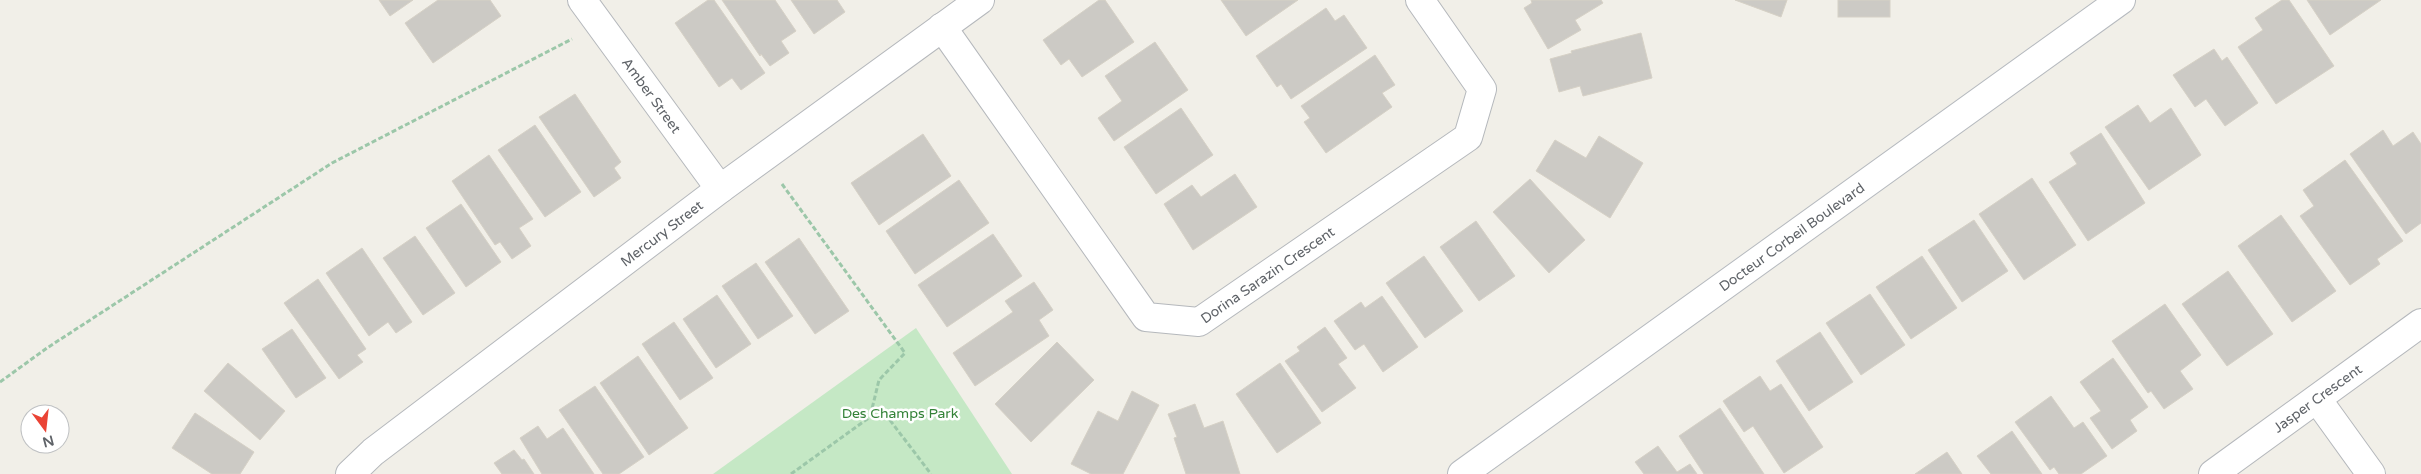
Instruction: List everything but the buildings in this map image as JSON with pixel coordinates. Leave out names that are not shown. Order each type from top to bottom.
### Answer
[{"type":"street","name":"Amber Street","points":[[582,0],[720,189]]},
{"type":"street","name":"Mercury Street","points":[[350,474],[373,452],[720,189],[980,0]]},
{"type":"street","name":"Dorina Sarazin Crescent","points":[[942,27],[1146,316],[1199,322],[1468,137],[1482,88],[1420,0]]},
{"type":"street","name":"Docteur Corbeil Boulevard","points":[[1462,474],[2121,0]]},
{"type":"street","name":"Jasper Crescent","points":[[2213,474],[2421,323]]},
{"type":"street","points":[[2317,399],[2371,474]]},
{"type":"path","points":[[0,382],[47,348],[332,163],[600,25]]},
{"type":"path","points":[[763,158],[905,353],[879,380],[870,417]]},
{"type":"path","points":[[791,474],[870,417],[886,415],[931,474]]},
{"type":"green space","name":"Des Champs Park","points":[[916,328],[1012,474],[713,474]]}]
